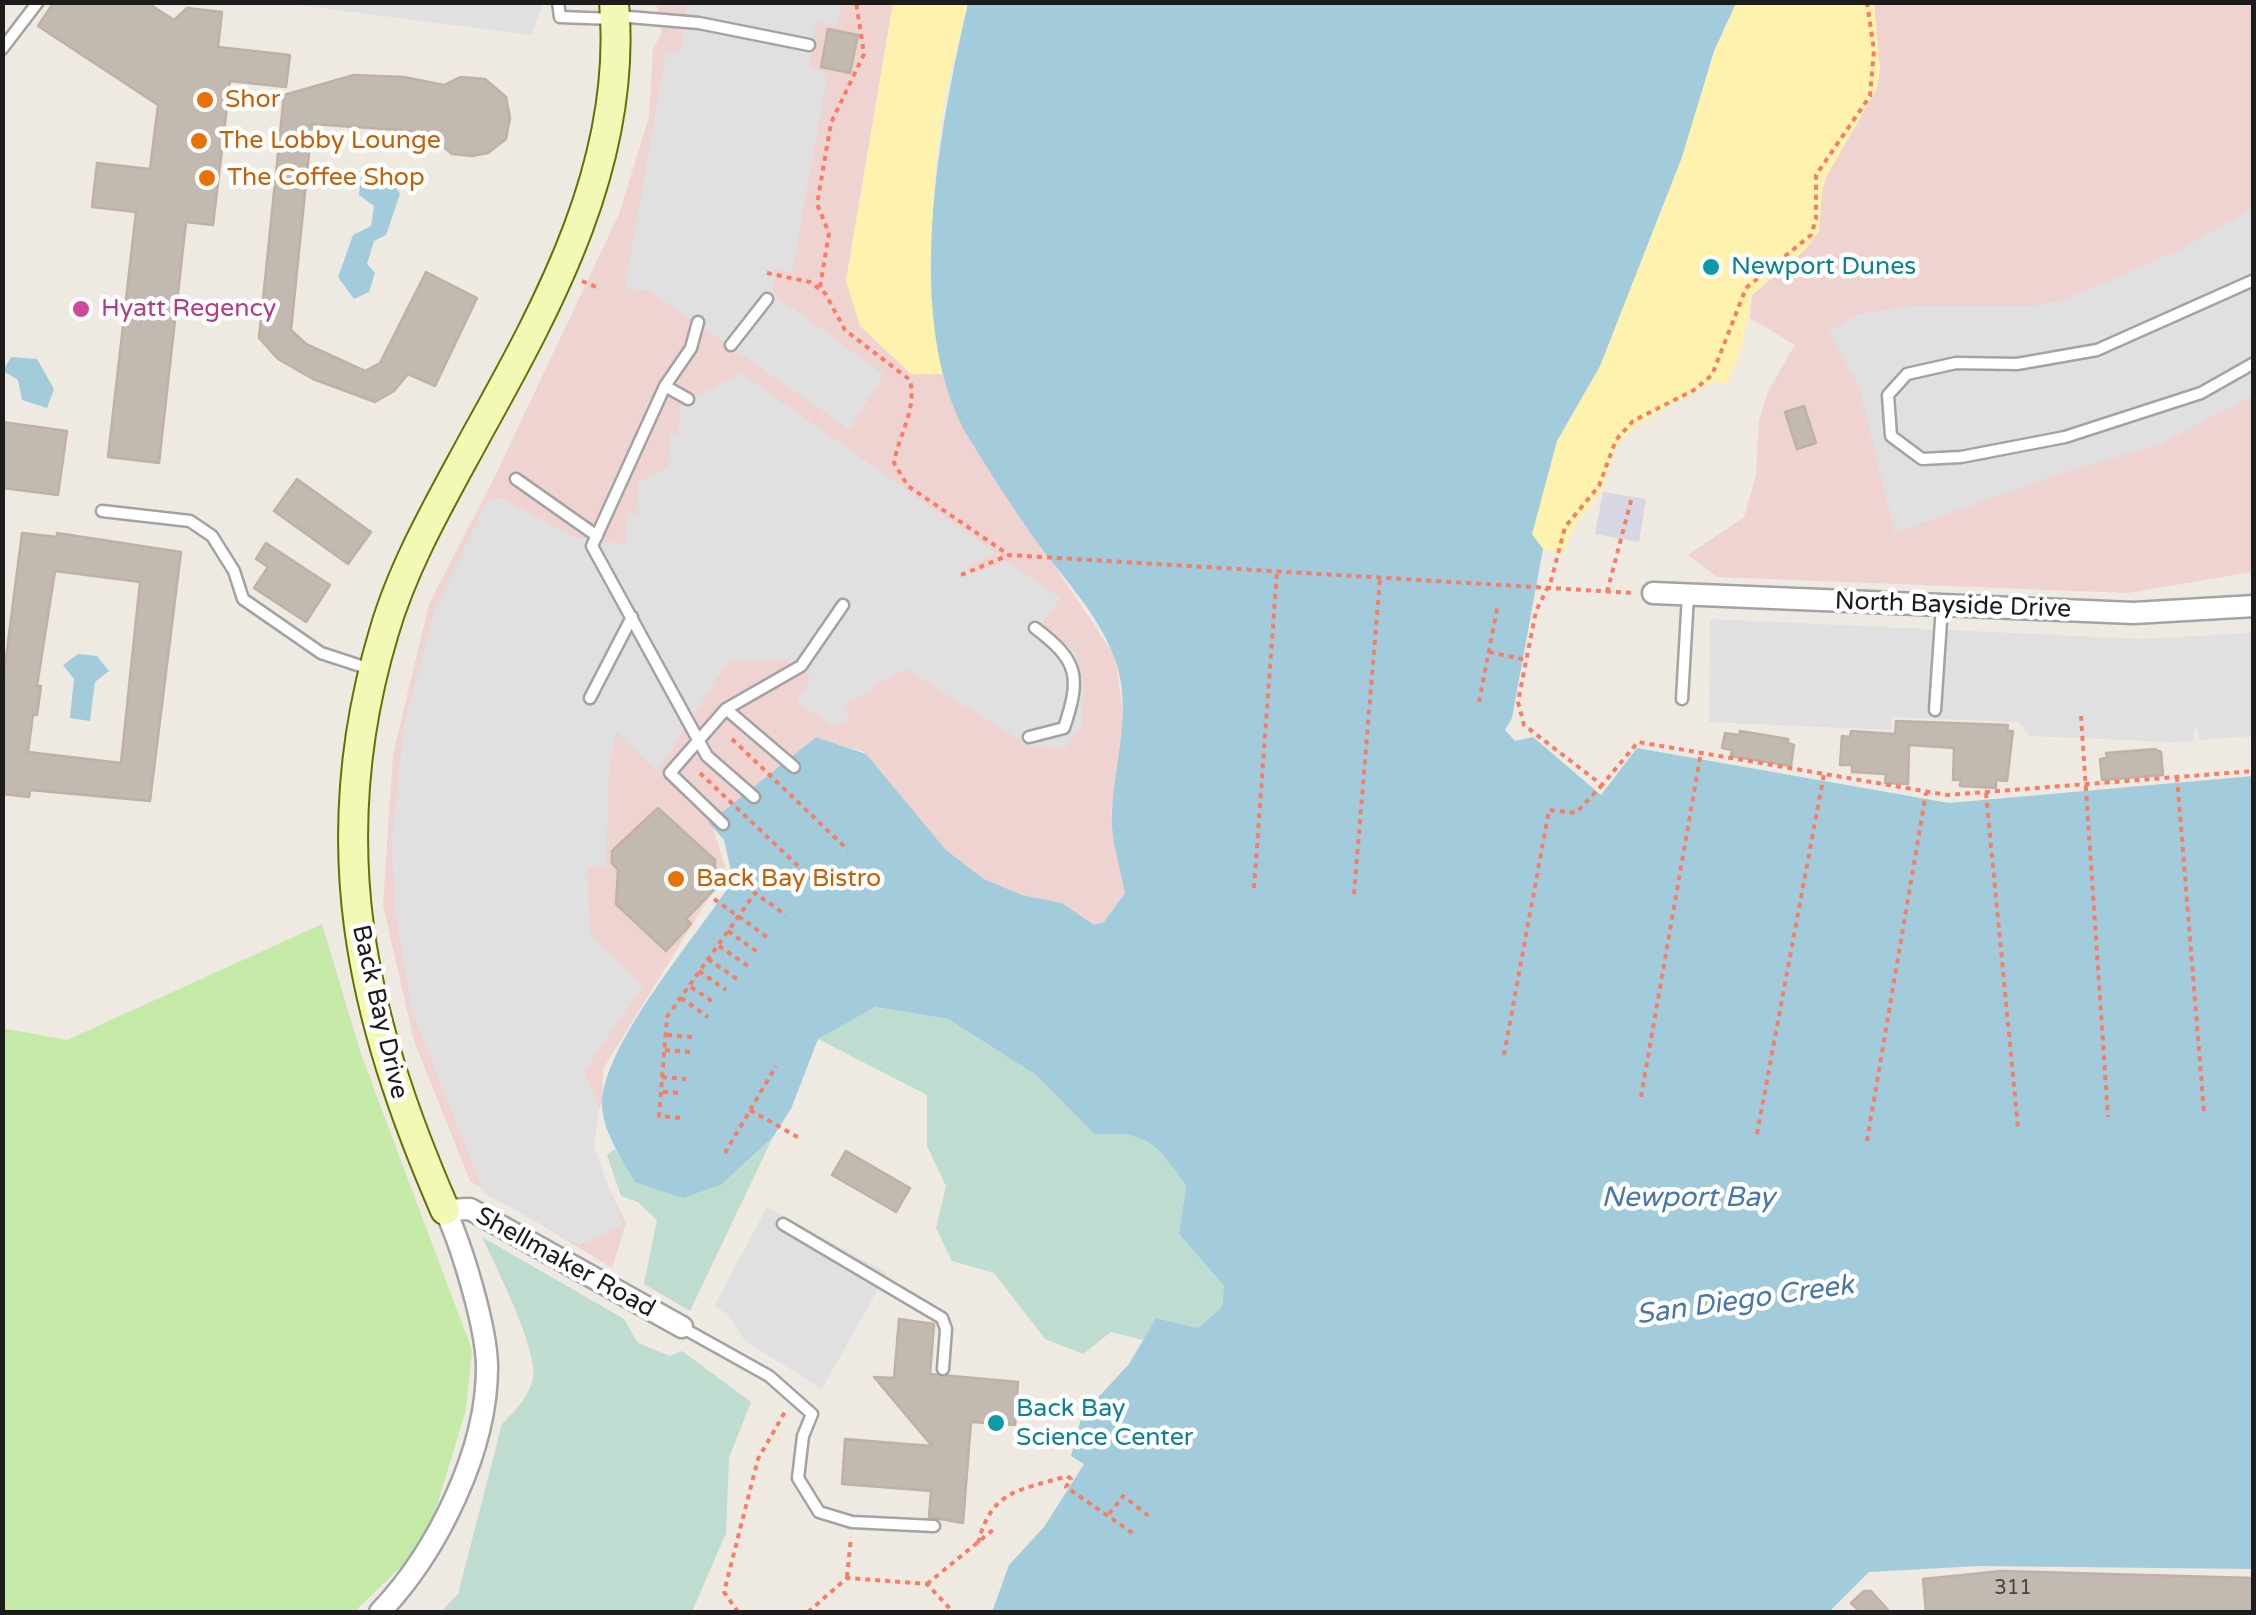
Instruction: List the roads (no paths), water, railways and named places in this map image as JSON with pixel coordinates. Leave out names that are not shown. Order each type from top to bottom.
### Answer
[{"type":"street","name":"Back Bay Drive","points":[[380,1612],[415,1572],[442,1526],[468,1458],[486,1384],[479,1317],[446,1210],[402,1112],[377,1025],[356,926],[352,809],[363,717],[408,568],[550,304],[579,231],[600,161],[613,89],[615,12]]},
{"type":"street","name":"North Bayside Drive","points":[[1652,593],[2134,613],[2254,606]]},
{"type":"street","name":"Shellmaker Road","points":[[446,1210],[470,1209],[682,1328]]},
{"type":"lane","points":[[2,49],[38,2]]},
{"type":"lane","points":[[558,2],[560,18],[615,12],[699,23],[808,45]]},
{"type":"lane","points":[[2254,280],[2097,350],[2017,364],[1956,363],[1906,374],[1888,395],[1891,436],[1922,459],[1961,457],[2066,437],[2201,392],[2254,363]]},
{"type":"lane","points":[[731,345],[767,299]]},
{"type":"lane","points":[[698,322],[691,348],[666,386],[592,546],[707,756],[754,796]]},
{"type":"lane","points":[[666,386],[688,398]]},
{"type":"lane","points":[[516,479],[597,536]]},
{"type":"lane","points":[[102,512],[190,522],[212,536],[234,571],[243,599],[321,653],[374,671]]},
{"type":"lane","points":[[1682,700],[1688,595]]},
{"type":"lane","points":[[723,824],[670,772],[726,708],[802,666],[843,605]]},
{"type":"lane","points":[[1934,710],[1942,605]]},
{"type":"lane","points":[[590,698],[632,617]]},
{"type":"lane","points":[[1030,737],[1064,728],[1077,689],[1066,652],[1035,628]]},
{"type":"lane","points":[[726,708],[794,767]]},
{"type":"lane","points":[[784,1224],[942,1318],[946,1329],[943,1369]]},
{"type":"lane","points":[[682,1328],[768,1376],[812,1414],[798,1478],[820,1512],[852,1522],[934,1526]]},
{"type":"water","name":"Newport Bay","points":[[968,3],[1736,3],[1714,51],[1682,157],[1600,366],[1557,441],[1532,534],[1543,549],[1512,718],[1505,730],[1515,741],[1533,737],[1601,795],[1637,748],[1949,803],[2253,776],[2253,1569],[1979,1566],[1869,1572],[1829,1612],[992,1612],[1009,1565],[1044,1527],[1084,1464],[1071,1456],[1082,1415],[1129,1364],[1156,1318],[1198,1328],[1222,1307],[1224,1286],[1179,1234],[1186,1186],[1167,1160],[1139,1138],[1095,1135],[1036,1075],[948,1019],[875,1007],[818,1039],[791,1109],[773,1137],[722,1184],[683,1198],[635,1182],[605,1124],[602,1104],[607,1079],[618,1051],[655,989],[733,880],[724,840],[709,823],[816,737],[866,754],[946,850],[984,879],[1022,895],[1062,903],[1094,925],[1104,922],[1125,893],[1112,821],[1123,712],[1113,654],[1087,607],[1042,549],[970,440],[949,393],[936,341],[931,284],[932,225],[947,107]]},
{"type":"water","points":[[361,174],[391,177],[400,194],[386,235],[374,241],[367,264],[375,273],[369,292],[354,299],[338,277],[353,235],[371,226],[374,206],[359,195]]},
{"type":"water","points":[[11,357],[37,359],[54,389],[47,408],[22,400],[18,380],[3,371]]},
{"type":"water","points":[[78,654],[97,656],[109,671],[95,682],[90,721],[70,718],[74,679],[63,665]]},
{"type":"place","name":"Shor","points":[[205,100]]},
{"type":"place","name":"The Lobby Lounge","points":[[199,141]]},
{"type":"place","name":"The Coffee Shop","points":[[207,178]]},
{"type":"place","name":"Newport Dunes","points":[[1711,267]]},
{"type":"place","name":"Hyatt Regency","points":[[81,309]]},
{"type":"place","name":"Back Bay Bistro","points":[[676,879]]},
{"type":"place","name":"Back Bay Science Center","points":[[996,1423]]},
{"type":"water label","name":"San Diego Creek","points":[[1745,1301]]}]
